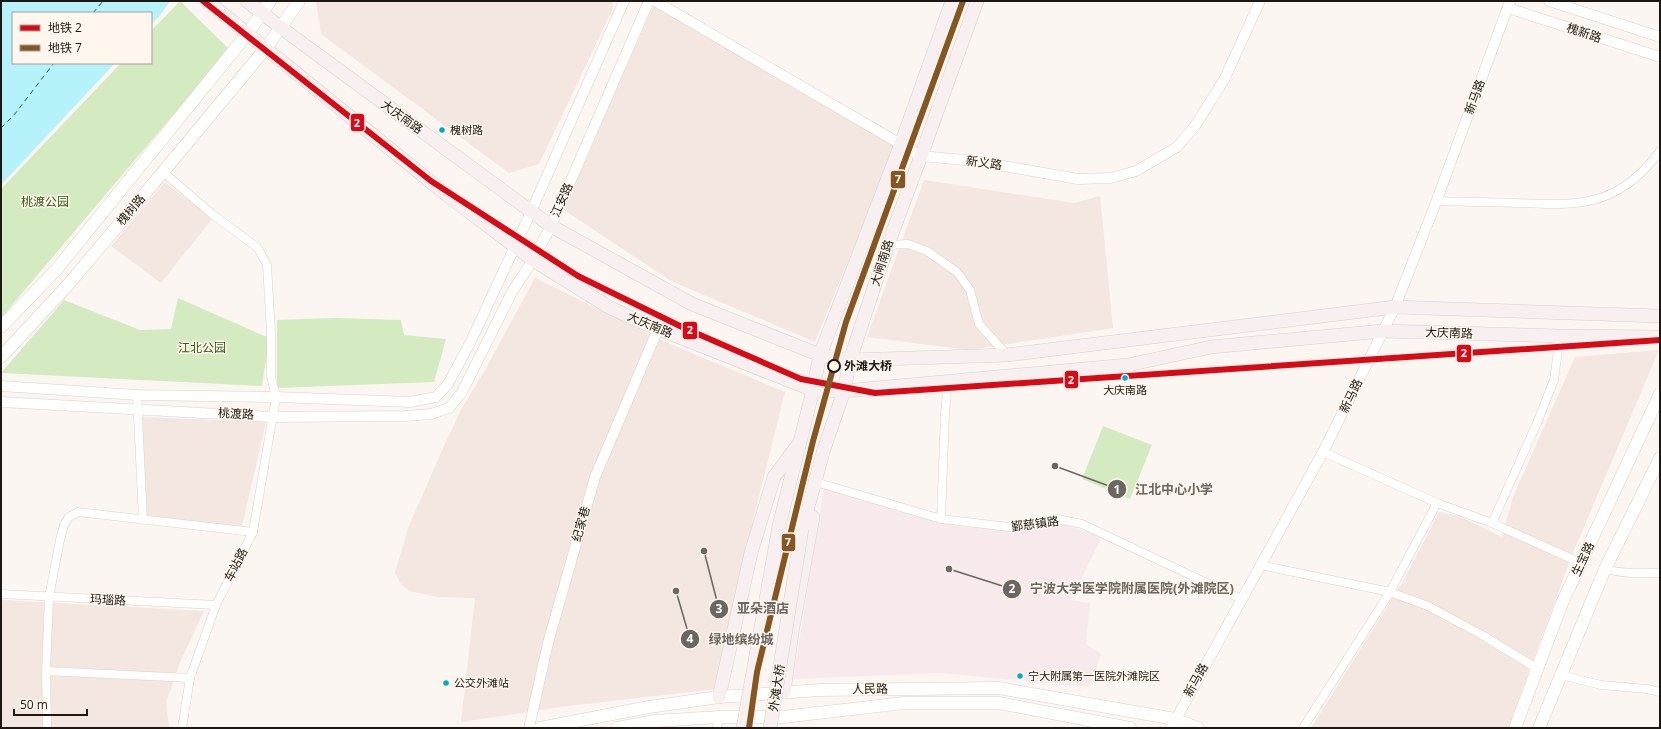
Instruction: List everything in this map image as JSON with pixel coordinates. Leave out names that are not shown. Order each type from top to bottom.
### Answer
[{"type":"main road","name":"大庆南路","points":[[207,1],[447,195],[533,260],[607,306],[636,320],[813,390],[844,390],[948,382],[1128,365],[1211,347],[1383,331],[1660,337]]},
{"type":"main road","name":"大庆南路","points":[[247,1],[280,27],[551,226],[692,304],[820,355],[850,360],[1007,355],[1395,307],[1660,316]]},
{"type":"main road","name":"槐树路","points":[[1,327],[56,270],[248,33],[270,1]]},
{"type":"main road","name":"槐树路","points":[[1,357],[67,286],[163,172],[266,48],[299,1]]},
{"type":"main road","name":"大闸南路","points":[[743,728],[779,526],[801,441],[820,355],[901,144],[952,1]]},
{"type":"main road","name":"大闸南路","points":[[802,529],[824,449],[844,390],[850,360],[888,245],[977,1]]},
{"type":"main road","name":"生宝路","points":[[1515,728],[1562,603],[1660,394]]},
{"type":"main road","points":[[720,697],[750,553],[774,477],[801,441]]},
{"type":"main road","points":[[784,692],[792,633],[824,449]]},
{"type":"main road","name":"生宝路","points":[[1539,728],[1605,569],[1660,458]]},
{"type":"main road","name":"外滩大桥","points":[[774,724],[802,529]]},
{"type":"main road","name":"人民路","points":[[540,728],[649,707],[720,697],[821,690],[999,688],[1198,728]]},
{"type":"main road","name":"人民路","points":[[617,728],[655,721],[774,724],[904,703],[999,704],[1130,728]]},
{"type":"street","name":"江安路","points":[[448,384],[471,341],[531,212],[624,1]]},
{"type":"street","name":"江安路","points":[[462,392],[512,292],[533,260],[551,226],[649,1]]},
{"type":"street","name":"新义路","points":[[655,1],[921,156],[975,161],[1078,179],[1111,178],[1136,171],[1177,147],[1195,126],[1224,80],[1260,1]]},
{"type":"street","name":"槐新路","points":[[1549,1],[1660,37]]},
{"type":"street","name":"槐新路","points":[[1509,4],[1660,58]]},
{"type":"street","name":"新马路","points":[[1173,724],[1323,452],[1395,307],[1437,200],[1509,4]]},
{"type":"street","points":[[1437,200],[1542,204],[1578,204],[1593,201],[1607,196],[1626,186],[1646,169],[1660,151]]},
{"type":"street","points":[[163,172],[212,214],[258,248],[267,265],[271,333],[270,376],[276,397]]},
{"type":"street","points":[[888,245],[908,244],[927,251],[957,272],[970,290],[979,324],[1007,355]]},
{"type":"street","name":"纪家巷","points":[[529,728],[548,643],[595,477],[658,329]]},
{"type":"street","points":[[1492,524],[1537,423],[1554,380],[1560,336]]},
{"type":"street","points":[[941,518],[945,414],[948,382]]},
{"type":"street","name":"桃渡路","points":[[1,386],[137,395],[276,397],[410,402],[436,397],[448,384]]},
{"type":"street","name":"桃渡路","points":[[1,402],[273,417],[405,416],[431,414],[448,408],[462,392]]},
{"type":"street","points":[[137,395],[139,409],[143,520]]},
{"type":"street","name":"车站路","points":[[182,728],[190,678],[216,605],[253,532],[276,397]]},
{"type":"street","points":[[1323,452],[1437,504],[1492,524],[1581,563]]},
{"type":"street","name":"鄞慈镇路","points":[[819,482],[941,518],[1009,527],[1058,519],[1082,524],[1241,599]]},
{"type":"street","points":[[1303,728],[1390,592],[1437,504]]},
{"type":"street","points":[[47,728],[46,671],[49,597],[60,540],[64,525],[69,517],[78,512],[253,532]]},
{"type":"street","points":[[1260,566],[1390,592],[1428,606],[1482,634],[1538,669]]},
{"type":"street","points":[[1605,569],[1618,573],[1660,573]]},
{"type":"street","name":"玛瑙路","points":[[1,594],[216,605]]},
{"type":"street","points":[[46,671],[190,678]]},
{"type":"street","points":[[1561,675],[1601,686],[1647,689],[1660,692]]},
{"type":"shaded area","points":[[316,1],[612,1],[613,8],[539,164],[509,173],[321,34]]},
{"type":"shaded area","points":[[653,6],[895,146],[815,342],[671,281],[564,210]]},
{"type":"shaded area","points":[[924,180],[1074,203],[1100,196],[1113,328],[969,350],[867,337]]},
{"type":"shaded area","points":[[165,182],[212,219],[161,283],[111,246]]},
{"type":"shaded area","points":[[535,278],[663,341],[785,392],[749,537],[716,689],[568,706],[461,722],[475,598],[438,597],[410,591],[401,584],[395,573],[408,528],[462,408],[484,372]]},
{"type":"shaded area","points":[[1659,350],[1572,555],[1508,728],[1311,728],[1405,578],[1439,512],[1459,516],[1502,537],[1513,497],[1575,357]]},
{"type":"shaded area","points":[[142,417],[266,422],[242,526],[145,518]]},
{"type":"shaded area","points":[[824,487],[942,523],[1011,530],[1057,521],[1102,537],[1071,600],[1090,603],[1086,644],[1101,654],[1090,687],[940,673],[793,679]]},
{"type":"shaded area","points":[[1,600],[204,611],[181,660],[166,702],[169,728],[1,728]]},
{"type":"green space","name":"桃渡公园","points":[[180,1],[229,49],[1,318],[1,189],[120,64],[152,64],[152,30]]},
{"type":"green space","name":"江北公园","points":[[178,298],[269,338],[262,386],[1,373],[64,300],[140,330],[171,329]]},
{"type":"green space","points":[[335,318],[401,320],[404,335],[446,339],[434,382],[277,388],[277,320]]},
{"type":"green space","points":[[1103,426],[1152,445],[1130,499],[1082,479]]},
{"type":"water","points":[[1,1],[170,1],[152,24],[152,12],[12,12],[12,64],[114,64],[1,185]]},
{"type":"ferry route","points":[[94,12],[103,1]]},
{"type":"ferry route","points":[[1,128],[14,115],[53,64]]},
{"type":"railway","points":[[1284,367],[1312,360]]},
{"type":"metro line","name":"2","points":[[203,1],[431,181],[578,276],[682,327],[801,379],[875,393],[1660,340]]},
{"type":"metro line","name":"7","points":[[749,728],[757,672],[813,441],[846,322],[963,1]]},
{"type":"place","name":"槐树路","points":[[442,130]]},
{"type":"place","name":"外滩大桥","points":[[834,366]]},
{"type":"place","name":"大庆南路","points":[[1125,378]]},
{"type":"place","name":"江北中心小学","points":[[1055,466]]},
{"type":"place","name":"亚朵酒店","points":[[704,551]]},
{"type":"place","name":"宁波大学医学院附属医院(外滩院区)","points":[[949,569]]},
{"type":"place","name":"绿地缤纷城","points":[[676,591]]},
{"type":"place","name":"宁大附属第一医院外滩院区","points":[[1020,676]]},
{"type":"place","name":"公交外滩站","points":[[446,683]]}]
